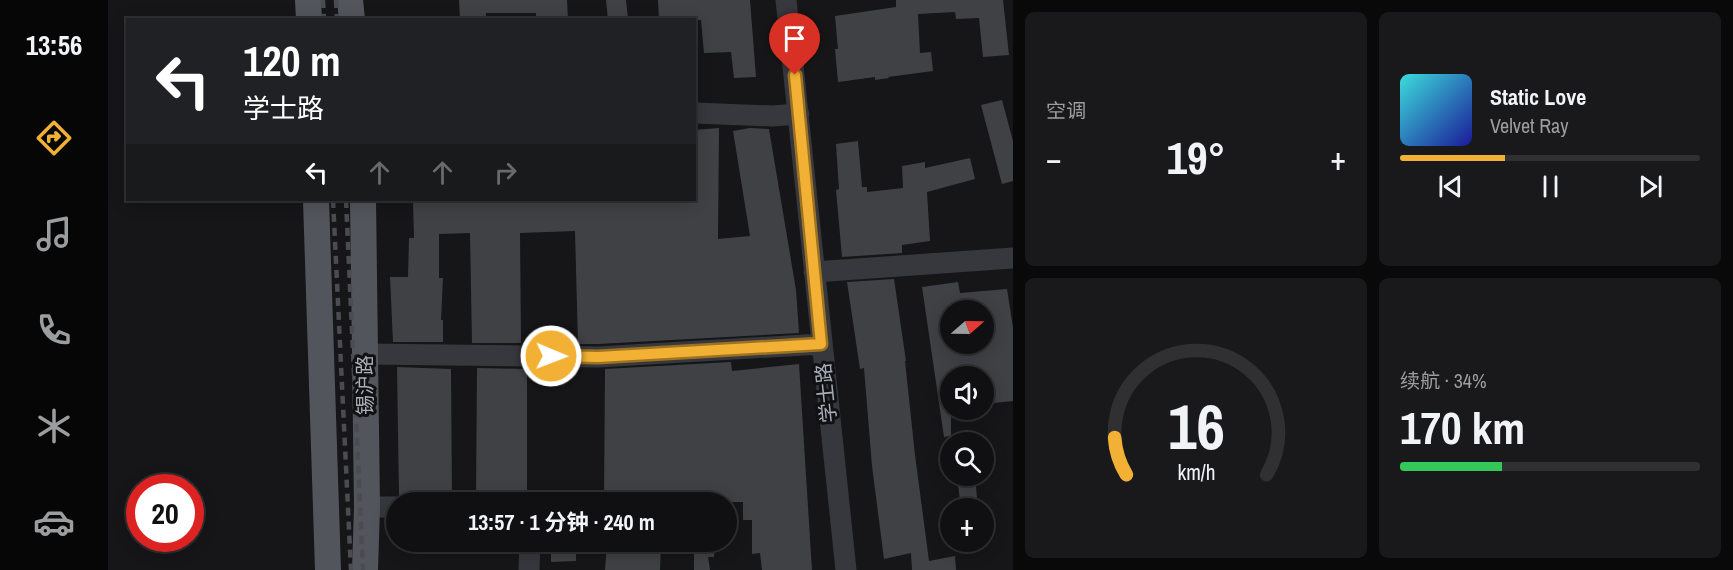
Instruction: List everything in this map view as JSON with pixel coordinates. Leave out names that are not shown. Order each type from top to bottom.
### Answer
[{"type":"main road","points":[[308,0],[309,18]]},
{"type":"main road","points":[[350,0],[352,18]]},
{"type":"main road","points":[[316,201],[328,570]]},
{"type":"main road","name":"锡沪路","points":[[363,201],[367,507],[365,570]]},
{"type":"street","name":"学士路","points":[[786,0],[846,570]]},
{"type":"street","points":[[696,113],[772,116],[799,114]]},
{"type":"street","points":[[814,272],[1013,258]]},
{"type":"street","points":[[365,354],[598,357],[821,344]]},
{"type":"street","points":[[367,507],[386,507]]},
{"type":"street","points":[[529,570],[530,552]]},
{"type":"building","points":[[459,0],[567,0],[568,18],[536,18],[536,13],[486,13],[486,18],[460,18]]},
{"type":"building","points":[[606,0],[626,0],[628,18],[608,18]]},
{"type":"building","points":[[658,0],[750,0],[756,77],[734,78],[731,52],[704,53],[701,20],[659,18]]},
{"type":"building","points":[[896,0],[1003,0],[1009,55],[983,57],[979,18],[956,19],[955,12],[918,14],[920,53],[931,52],[933,71],[875,80],[875,77],[838,82],[835,16],[896,7]]},
{"type":"building","points":[[1002,100],[1013,141],[1013,181],[1002,184],[981,105]]},
{"type":"building","points":[[719,128],[718,239],[750,236],[733,131],[750,128],[769,129],[796,290],[799,333],[578,344],[575,231],[520,233],[521,343],[472,343],[470,233],[439,234],[439,278],[443,278],[441,320],[443,320],[443,342],[393,342],[390,277],[408,277],[409,238],[414,238],[413,201],[696,201],[696,130]]},
{"type":"building","points":[[858,141],[862,187],[867,187],[867,192],[903,188],[902,166],[925,162],[925,168],[970,158],[975,179],[927,192],[930,241],[902,245],[902,253],[842,257],[836,190],[839,189],[836,144]]},
{"type":"building","points":[[894,279],[906,361],[929,561],[955,556],[956,570],[912,570],[911,553],[884,559],[872,466],[864,368],[860,369],[847,282]]},
{"type":"building","points":[[958,282],[960,293],[1007,289],[1013,328],[1013,401],[994,403],[994,366],[940,366],[940,410],[922,287]]},
{"type":"building","points":[[731,362],[732,371],[799,364],[812,570],[762,570],[760,553],[752,554],[752,520],[743,520],[743,502],[737,502],[737,492],[604,492],[605,369]]},
{"type":"building","points":[[397,367],[451,369],[452,492],[399,492]]},
{"type":"building","points":[[477,368],[527,369],[527,492],[476,492]]},
{"type":"building","points":[[942,420],[951,420],[951,432],[943,432]]},
{"type":"building","points":[[958,486],[976,486],[977,498],[960,498]]},
{"type":"building","points":[[551,552],[576,552],[576,561],[551,562]]},
{"type":"building","points":[[606,552],[661,552],[660,570],[605,570]]},
{"type":"building","points":[[694,552],[714,552],[714,557],[708,557],[710,570],[694,570]]},
{"type":"railway","points":[[323,0],[324,18]]},
{"type":"railway","points":[[336,0],[337,18]]},
{"type":"railway","points":[[333,201],[351,570]]},
{"type":"railway","points":[[346,201],[363,570]]},
{"type":"route","points":[[551,356],[598,357],[821,344],[795,75]]}]
